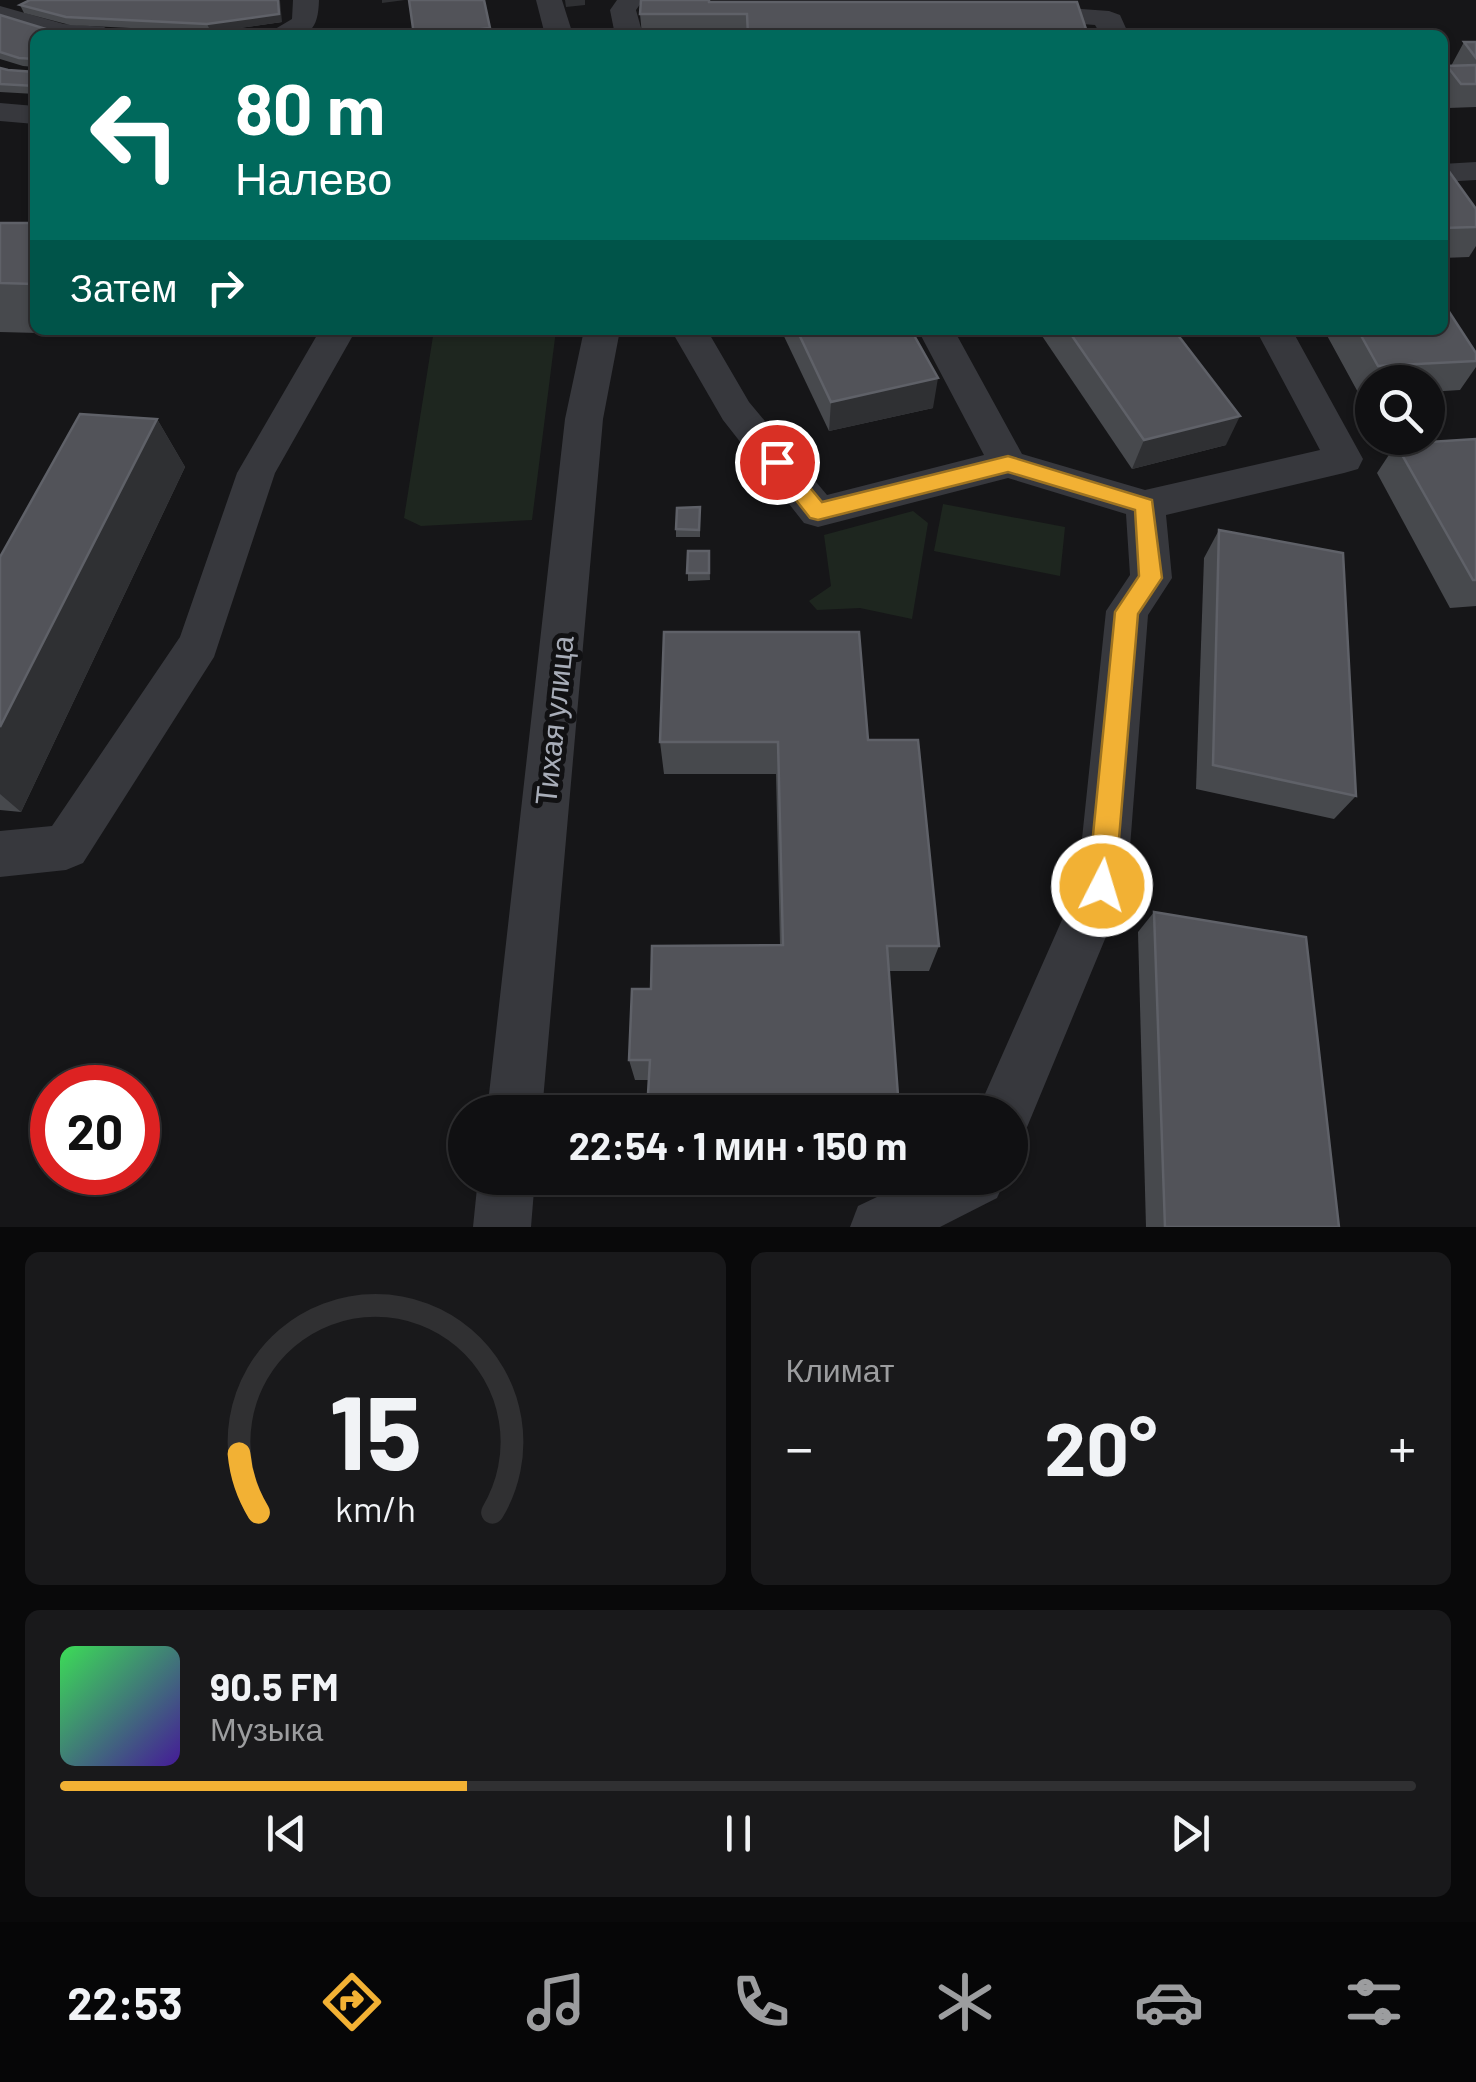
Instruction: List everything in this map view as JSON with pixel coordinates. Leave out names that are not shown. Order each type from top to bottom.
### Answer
[{"type":"street","points":[[290,30],[305,23],[306,0]]},
{"type":"street","points":[[549,0],[558,30]]},
{"type":"street","points":[[627,30],[622,10],[630,0]]},
{"type":"street","points":[[1008,13],[1099,16],[1110,22],[1112,30]]},
{"type":"street","points":[[0,14],[55,30]]},
{"type":"street","points":[[0,112],[30,115]]},
{"type":"street","points":[[1448,172],[1476,171]]},
{"type":"street","points":[[0,854],[66,847],[199,644],[256,473],[335,335]]},
{"type":"street","name":"Тихая улица","points":[[516,1095],[584,419],[601,335]]},
{"type":"street","points":[[691,335],[736,411],[818,512],[1008,464],[1145,506],[1344,459],[1277,335]]},
{"type":"street","points":[[939,335],[1008,464]]},
{"type":"street","points":[[1012,1095],[1102,886],[1127,612],[1151,578],[1145,506]]},
{"type":"street","points":[[502,1227],[505,1195]]},
{"type":"street","points":[[878,1227],[948,1195]]},
{"type":"shaded area","points":[[433,335],[555,335],[532,520],[421,526],[404,518]]},
{"type":"shaded area","points":[[943,504],[1065,527],[1060,576],[934,551]]},
{"type":"shaded area","points":[[913,511],[928,523],[912,619],[860,608],[817,610],[809,601],[831,586],[824,535]]},
{"type":"building","points":[[30,0],[278,0],[279,14],[207,24],[66,17],[20,5]]},
{"type":"building","points":[[409,0],[484,0],[490,28],[413,30]]},
{"type":"building","points":[[641,0],[1077,2],[1086,30],[748,30],[747,14],[640,14]]},
{"type":"building","points":[[0,15],[49,30],[30,30],[30,59],[0,52]]},
{"type":"building","points":[[1464,42],[1476,42],[1476,58]]},
{"type":"building","points":[[1476,65],[1476,84],[1461,84],[1448,66]]},
{"type":"building","points":[[0,68],[30,72],[30,86],[0,84]]},
{"type":"building","points":[[1448,170],[1476,209],[1476,227],[1448,228]]},
{"type":"building","points":[[0,223],[30,223],[30,284],[0,283]]},
{"type":"building","points":[[1448,310],[1476,353],[1476,361],[1377,365],[1361,335],[1448,335]]},
{"type":"building","points":[[799,335],[914,335],[938,378],[831,402]]},
{"type":"building","points":[[1071,335],[1178,335],[1240,416],[1144,440]]},
{"type":"building","points":[[80,414],[157,419],[0,727],[0,557]]},
{"type":"building","points":[[1476,439],[1476,580],[1402,455],[1445,455],[1445,441]]},
{"type":"building","points":[[700,507],[699,530],[676,529],[677,508]]},
{"type":"building","points":[[1219,530],[1343,553],[1356,796],[1213,765]]},
{"type":"building","points":[[688,551],[709,551],[709,573],[687,573]]},
{"type":"building","points":[[664,632],[859,632],[868,740],[918,740],[939,946],[887,946],[898,1095],[648,1095],[650,1060],[629,1060],[632,989],[651,989],[652,946],[783,945],[778,742],[660,742]]},
{"type":"building","points":[[1154,912],[1306,937],[1339,1227],[1165,1227]]},
{"type":"route","points":[[777,462],[818,512],[1008,464],[1145,506],[1151,578],[1127,612],[1102,886]]}]
